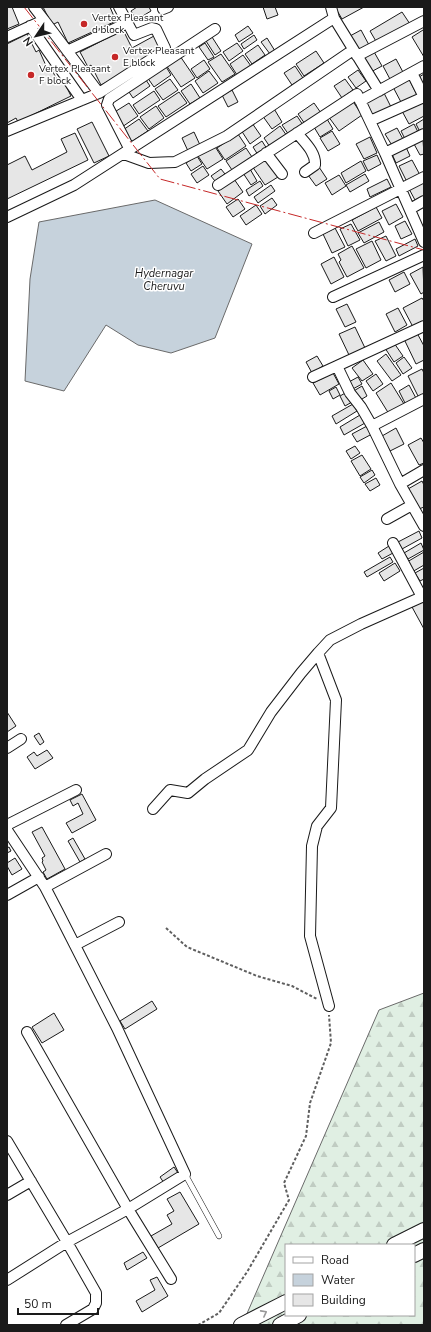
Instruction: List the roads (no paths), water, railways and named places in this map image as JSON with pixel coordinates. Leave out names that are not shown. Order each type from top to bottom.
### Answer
[{"type":"main road","points":[[396,1244],[424,1230]]},
{"type":"main road","points":[[415,1254],[424,1250]]},
{"type":"main road","points":[[241,1325],[285,1303]]},
{"type":"main road","points":[[280,1325],[297,1316]]},
{"type":"street","points":[[34,7],[99,93]]},
{"type":"street","points":[[7,131],[99,93],[165,49],[154,27],[134,35],[119,7]]},
{"type":"street","points":[[331,7],[334,18],[379,91]]},
{"type":"street","points":[[7,217],[74,185],[334,18]]},
{"type":"street","points":[[7,37],[44,20]]},
{"type":"street","points":[[215,29],[109,99],[107,105],[127,152],[149,163],[175,162],[227,136],[355,53],[424,21]]},
{"type":"street","points":[[67,51],[127,23]]},
{"type":"street","points":[[30,26],[82,100]]},
{"type":"street","points":[[360,101],[424,66]]},
{"type":"street","points":[[370,121],[424,97],[412,73]]},
{"type":"street","points":[[218,185],[357,94],[386,153],[424,242]]},
{"type":"street","points":[[297,133],[313,153],[315,159],[315,165],[305,172]]},
{"type":"street","points":[[386,153],[424,134]]},
{"type":"street","points":[[266,153],[282,174]]},
{"type":"street","points":[[314,233],[424,177]]},
{"type":"street","points":[[410,209],[424,201]]},
{"type":"street","points":[[333,297],[424,255]]},
{"type":"street","points":[[313,377],[424,326]]},
{"type":"street","points":[[337,366],[350,393],[361,407],[372,426],[400,484],[424,526]]},
{"type":"street","points":[[372,426],[424,399]]},
{"type":"street","points":[[400,484],[424,470]]},
{"type":"street","points":[[387,519],[412,505]]},
{"type":"street","points":[[153,809],[170,790],[188,793],[205,779],[248,750],[271,712],[301,673],[330,640],[361,624],[423,596],[393,543]]},
{"type":"street","points":[[318,653],[336,700],[331,808],[317,826],[312,846],[310,936],[329,1006]]},
{"type":"street","points":[[7,748],[21,739]]},
{"type":"street","points":[[7,825],[76,790]]},
{"type":"street","points":[[7,830],[45,887],[117,1028],[185,1174],[128,1209],[67,1242],[7,1280]]},
{"type":"street","points":[[45,887],[106,854]]},
{"type":"street","points":[[7,895],[39,877]]},
{"type":"street","points":[[75,945],[120,922]]},
{"type":"street","points":[[27,1032],[128,1209],[171,1279]]},
{"type":"street","points":[[7,1141],[96,1293],[96,1303],[93,1309],[66,1325]]},
{"type":"street","points":[[7,1195],[31,1181]]},
{"type":"lane","points":[[185,1174],[219,1236]]},
{"type":"water","name":"Hydernagar Cheruvu","points":[[155,200],[252,244],[215,338],[171,353],[138,345],[106,325],[64,391],[25,381],[30,279],[39,222]]},
{"type":"place","name":"Vertex Pleasant d block","points":[[84,24]]},
{"type":"place","name":"Vertex Pleasant E block","points":[[115,57]]},
{"type":"place","name":"Vertex Pleasant F block","points":[[31,75]]}]
